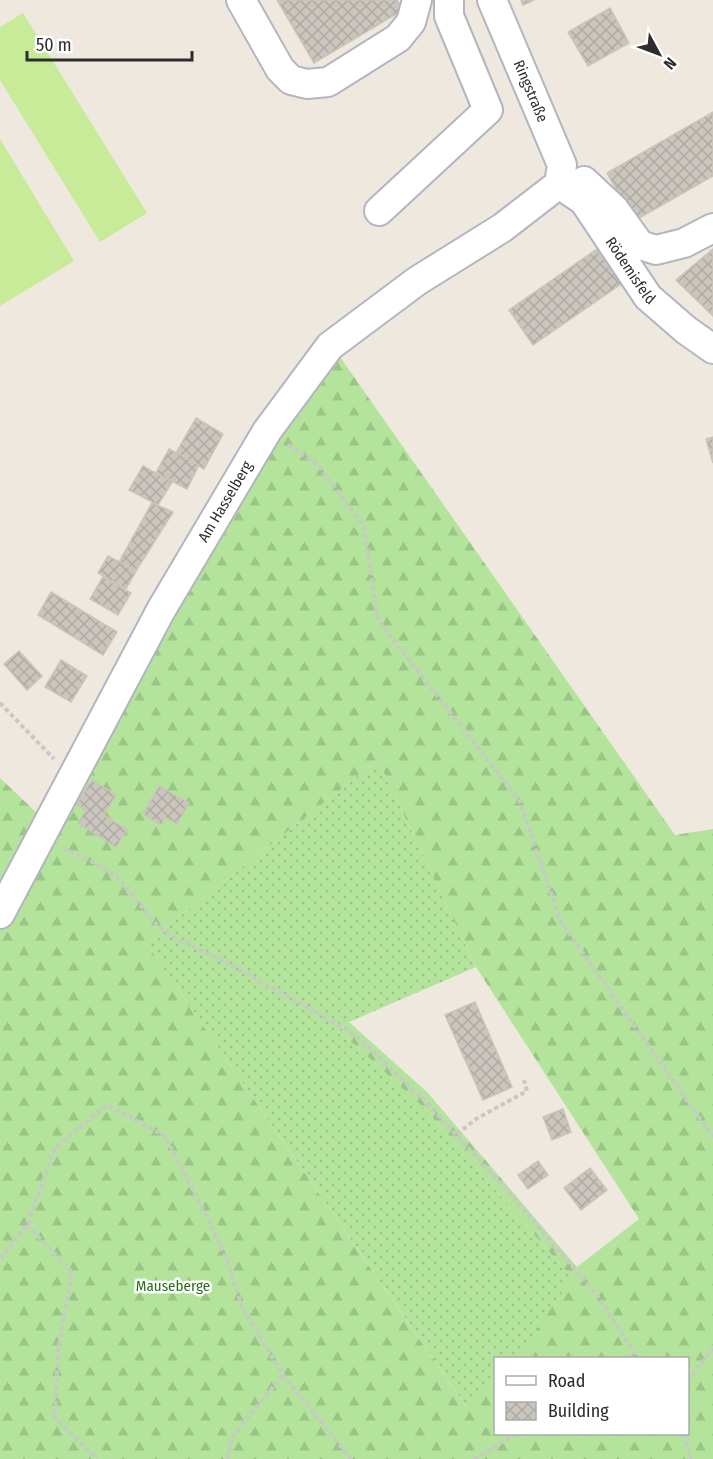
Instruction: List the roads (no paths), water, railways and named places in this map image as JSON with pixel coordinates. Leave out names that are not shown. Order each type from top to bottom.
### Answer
[{"type":"street","points":[[240,0],[280,69],[291,80],[307,84],[328,82],[398,38],[411,22],[417,0]]},
{"type":"street","points":[[379,211],[488,110],[449,16],[448,0]]},
{"type":"street","name":"Ringstraße","points":[[492,0],[560,174]]},
{"type":"street","points":[[560,174],[614,209],[640,245],[656,250],[684,243],[713,228]]},
{"type":"street","name":"Rödemisfeld","points":[[560,174],[584,201],[648,297],[686,330],[713,349]]},
{"type":"street","name":"Am Hasselberg","points":[[0,914],[161,610],[267,431],[330,346],[417,281],[502,228],[560,174]]},
{"type":"park label","name":"Mauseberge","points":[[173,1286]]}]
